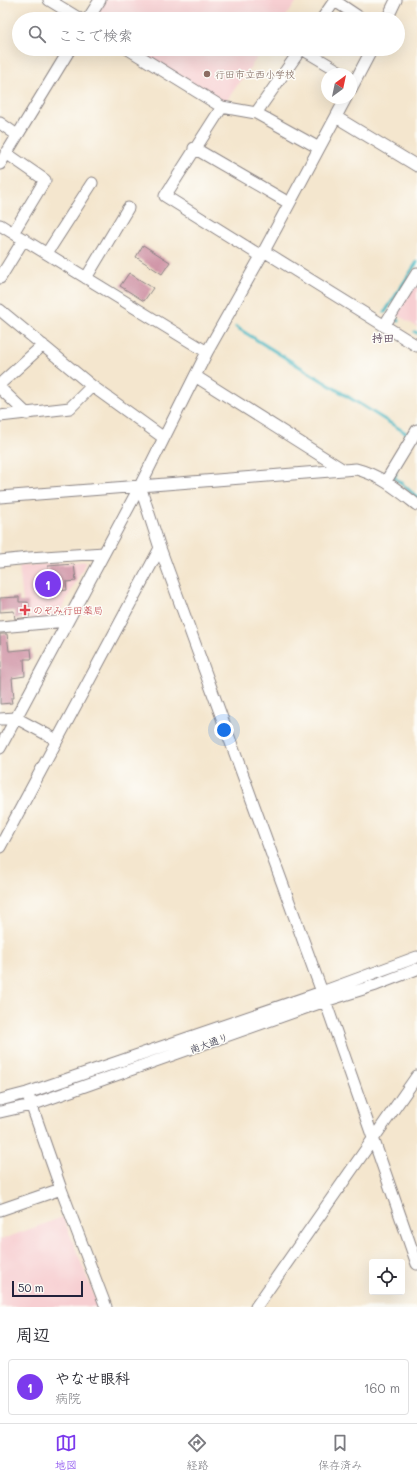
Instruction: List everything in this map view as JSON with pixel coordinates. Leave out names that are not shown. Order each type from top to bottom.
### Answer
[{"type":"street","points":[[49,0],[69,12]]},
{"type":"street","points":[[92,12],[100,0]]},
{"type":"street","points":[[327,12],[335,0],[352,12]]},
{"type":"street","points":[[390,12],[396,0]]},
{"type":"street","points":[[0,164],[66,56]]},
{"type":"street","points":[[139,56],[222,107],[256,113],[319,148]]},
{"type":"street","points":[[256,113],[296,56]]},
{"type":"street","points":[[313,56],[334,68]]},
{"type":"street","points":[[357,76],[368,56]]},
{"type":"street","points":[[0,748],[140,486],[207,352],[343,104]]},
{"type":"street","points":[[222,107],[194,148],[165,196],[417,346]]},
{"type":"street","points":[[336,117],[417,166]]},
{"type":"street","points":[[0,123],[18,135]]},
{"type":"street","points":[[194,148],[289,203]]},
{"type":"street","points":[[6,153],[45,180],[14,233]]},
{"type":"street","points":[[47,254],[92,183]]},
{"type":"street","points":[[86,278],[128,208]]},
{"type":"street","points":[[0,225],[207,352]]},
{"type":"street","points":[[0,278],[24,239]]},
{"type":"street","points":[[384,326],[417,273]]},
{"type":"street","points":[[0,310],[92,386],[164,438]]},
{"type":"street","points":[[0,384],[43,345]]},
{"type":"street","points":[[195,376],[342,469]]},
{"type":"street","points":[[0,416],[70,408],[92,386]]},
{"type":"street","points":[[0,388],[27,414]]},
{"type":"street","points":[[386,481],[416,431]]},
{"type":"street","points":[[0,497],[356,469],[369,472],[386,481],[417,505]]},
{"type":"street","points":[[140,486],[160,548],[323,997],[417,1264]]},
{"type":"street","points":[[0,847],[160,548]]},
{"type":"street","points":[[0,561],[104,553]]},
{"type":"street","points":[[0,627],[67,621]]},
{"type":"street","points":[[0,719],[16,718],[57,740]]},
{"type":"street","name":"南大通り","points":[[0,1112],[31,1105],[323,997],[417,956]]},
{"type":"street","name":"南大通り","points":[[0,1100],[28,1093],[323,997],[376,985],[417,969]]},
{"type":"street","points":[[256,1307],[417,1076]]},
{"type":"street","points":[[28,1093],[61,1189],[106,1307]]},
{"type":"street","points":[[0,1210],[61,1189]]},
{"type":"shaded area","points":[[100,0],[298,0],[289,12],[92,12]]},
{"type":"shaded area","name":"行田市立西小学校","points":[[139,56],[258,56],[222,107]]},
{"type":"shaded area","points":[[417,279],[417,327],[396,314]]},
{"type":"shaded area","points":[[87,561],[56,619],[30,621],[28,602],[23,602],[19,566]]},
{"type":"shaded area","points":[[63,1217],[99,1307],[0,1307],[0,1240]]},
{"type":"building","points":[[143,245],[170,262],[162,274],[136,257]]},
{"type":"building","points":[[129,273],[153,288],[144,301],[120,286]]},
{"type":"building","points":[[74,564],[76,581],[66,582],[67,590],[57,591],[56,585],[50,585],[48,566]]},
{"type":"building","points":[[19,597],[19,602],[28,602],[29,617],[15,619],[14,611],[0,612],[0,598]]},
{"type":"building","points":[[0,634],[7,634],[9,651],[31,649],[32,659],[24,659],[25,676],[12,678],[14,698],[11,698],[12,703],[0,704]]},
{"type":"waterway","points":[[385,312],[417,262]]},
{"type":"waterway","points":[[236,327],[411,436]]},
{"type":"waterway","points":[[396,474],[394,477],[417,497]]},
{"type":"place","name":"行田市立西小学校","points":[[207,74]]},
{"type":"place","name":"やなせ眼科","points":[[48,584]]},
{"type":"place","name":"のぞみ行田薬局","points":[[25,610]]},
{"type":"district","name":"持田","points":[[383,338]]}]
